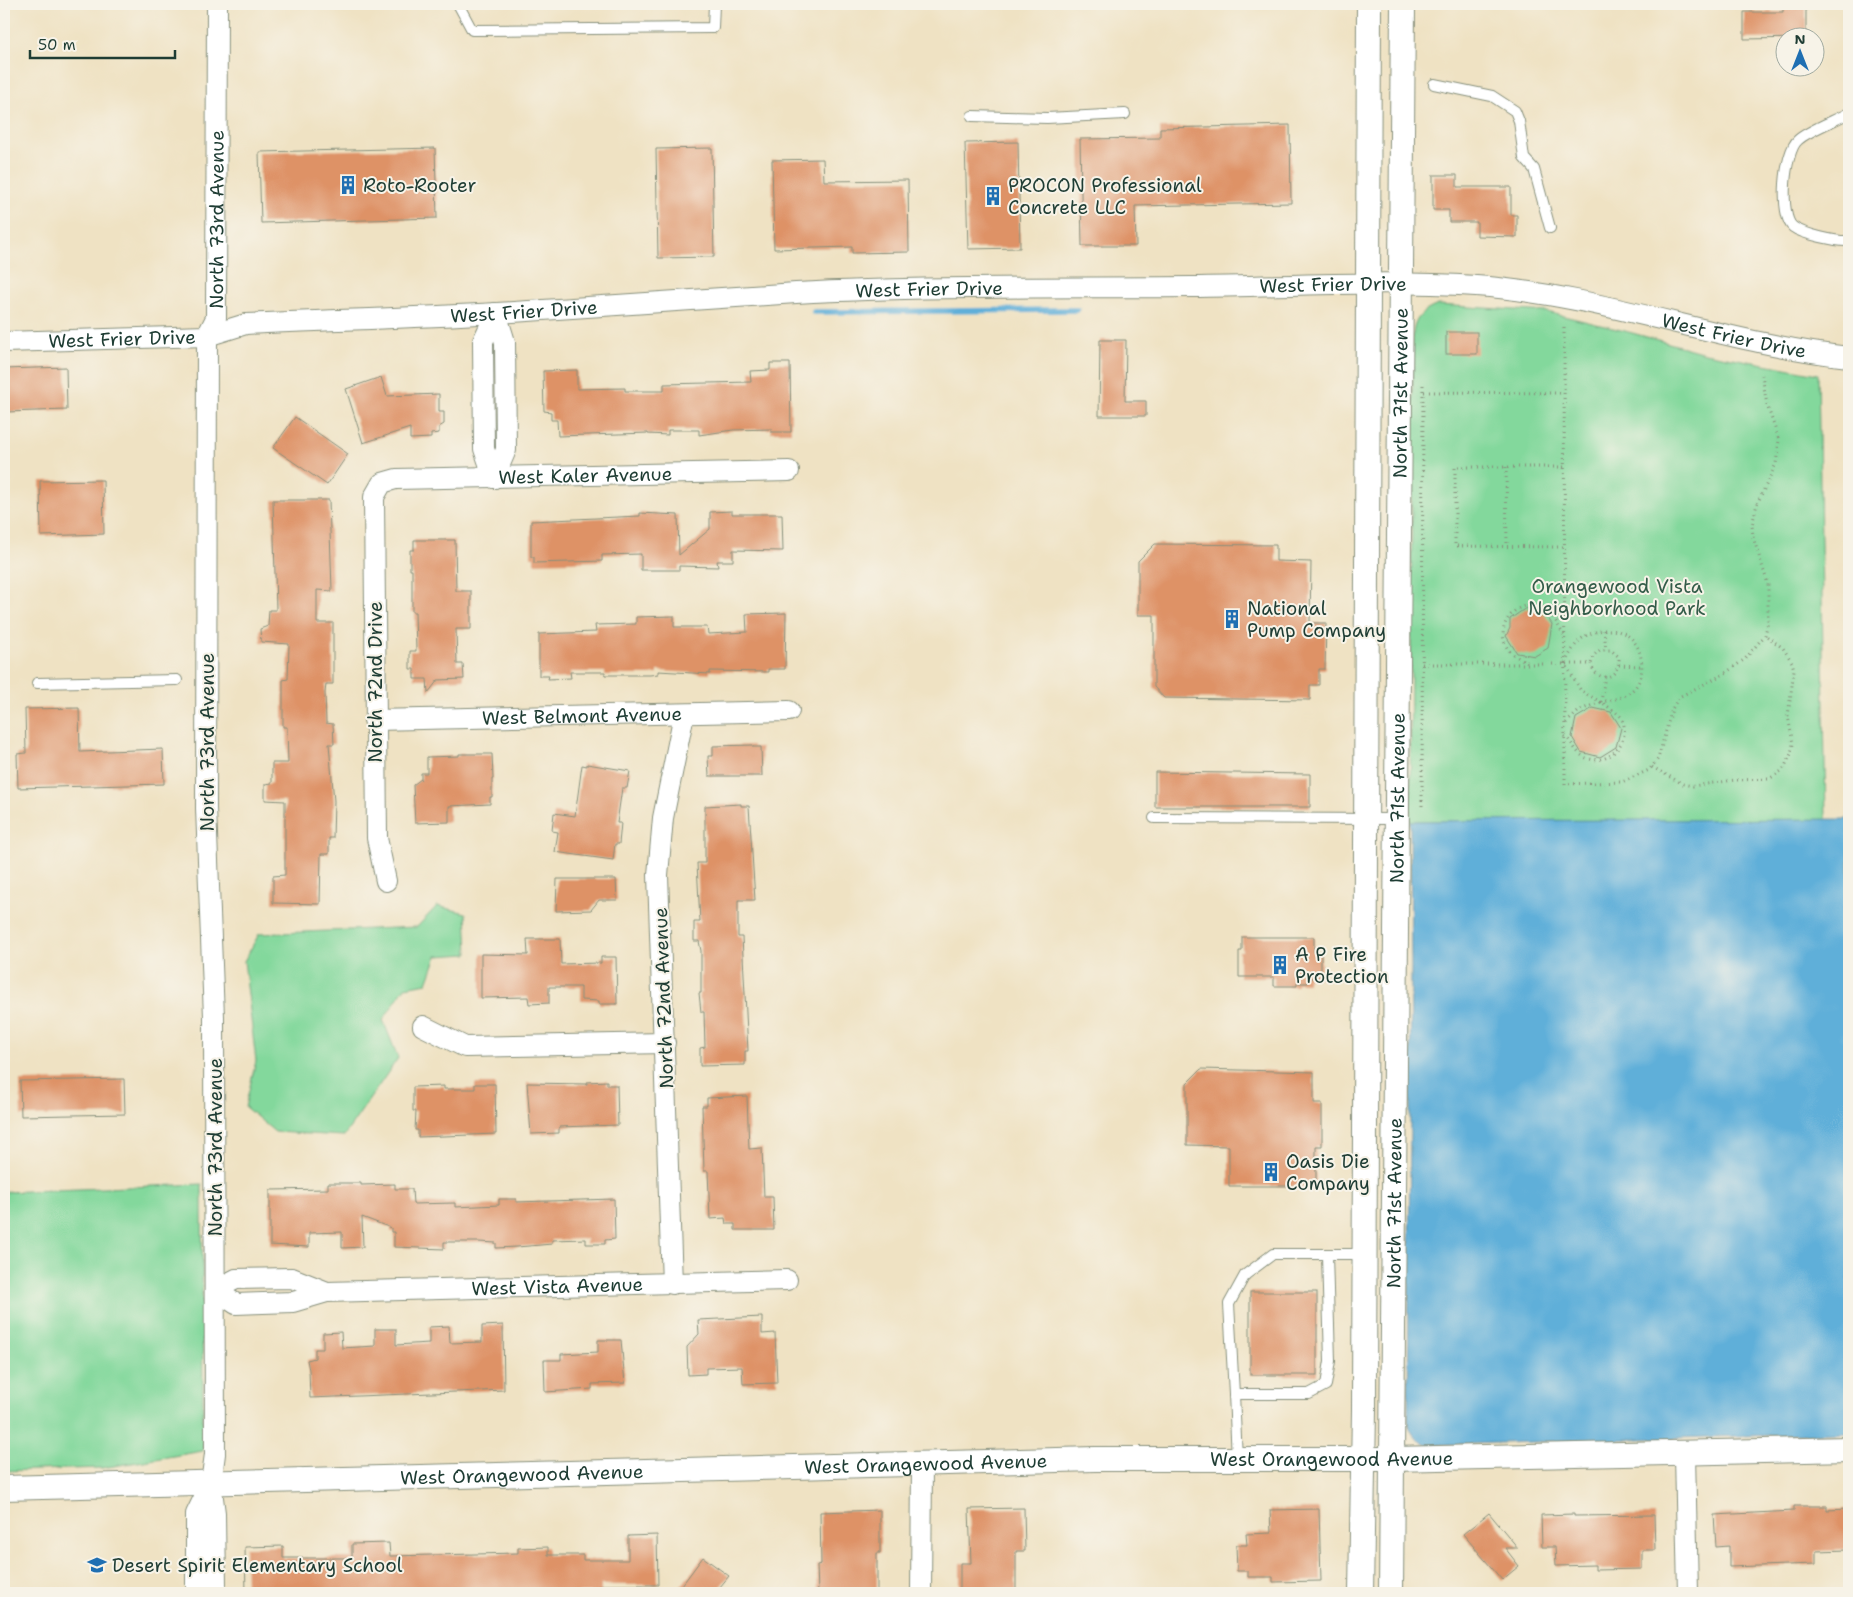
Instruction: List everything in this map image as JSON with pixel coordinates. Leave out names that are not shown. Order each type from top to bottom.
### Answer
[{"type":"street","name":"North 73rd Avenue","points":[[211,1593],[216,1586],[215,1513],[211,1483],[215,1454],[214,1017],[206,808],[207,336],[216,318],[217,4]]},
{"type":"street","name":"North 71st Avenue","points":[[1361,1593],[1365,1254],[1369,4]]},
{"type":"street","name":"North 71st Avenue","points":[[1391,1593],[1403,4]]},
{"type":"street","points":[[1369,85],[1402,85]]},
{"type":"street","name":"West Frier Drive","points":[[4,342],[207,336],[246,324],[496,313],[808,293],[1052,286],[1190,287],[1401,283],[1480,286],[1541,294],[1580,301],[1773,346],[1849,357]]},
{"type":"street","points":[[494,478],[484,449],[483,341],[496,313]]},
{"type":"street","name":"West Kaler Avenue","points":[[382,484],[396,479],[789,471]]},
{"type":"street","name":"North 72nd Drive","points":[[382,484],[374,497],[374,720],[376,838],[386,881]]},
{"type":"street","points":[[1366,546],[1398,547]]},
{"type":"street","name":"West Belmont Avenue","points":[[374,720],[789,711]]},
{"type":"street","name":"North 72nd Avenue","points":[[672,1284],[659,902],[660,846],[668,789],[684,714]]},
{"type":"street","points":[[423,1026],[464,1047],[665,1043]]},
{"type":"street","name":"West Vista Avenue","points":[[215,1290],[236,1304],[293,1302],[327,1292],[788,1280]]},
{"type":"street","name":"West Orangewood Avenue","points":[[4,1488],[1095,1459],[1392,1459],[1849,1450]]},
{"type":"street","points":[[1685,1454],[1688,1593]]},
{"type":"street","points":[[921,1593],[922,1464]]},
{"type":"street","name":"North 73rd Avenue","points":[[200,1593],[196,1586],[196,1514],[211,1483]]},
{"type":"lane","points":[[458,4],[472,30],[713,28],[714,4]]},
{"type":"lane","points":[[1434,84],[1492,96],[1515,111],[1524,158],[1534,169],[1550,228]]},
{"type":"lane","points":[[1849,113],[1797,140],[1789,154],[1785,215],[1792,227],[1802,232],[1849,241]]},
{"type":"lane","points":[[972,116],[1047,118],[1125,114]]},
{"type":"lane","points":[[37,683],[176,680]]},
{"type":"lane","points":[[1154,818],[1398,819]]},
{"type":"lane","points":[[1238,1459],[1229,1304],[1245,1275],[1273,1254],[1365,1254]]},
{"type":"lane","points":[[1234,1394],[1309,1394],[1326,1385],[1330,1361],[1327,1254]]},
{"type":"path","points":[[1564,328],[1565,784],[1622,782],[1637,776],[1652,766],[1658,759],[1672,708],[1679,697],[1724,674],[1745,660],[1765,635],[1768,622],[1768,584],[1753,537],[1752,525],[1757,504],[1776,464],[1779,440],[1767,405],[1762,376]]},
{"type":"path","points":[[1422,806],[1423,379]]},
{"type":"path","points":[[1424,392],[1564,393]]},
{"type":"path","points":[[1564,467],[1455,467],[1455,546],[1565,547]]},
{"type":"path","points":[[1506,467],[1507,546]]},
{"type":"path","points":[[1529,663],[1509,651],[1504,642],[1504,624],[1508,616],[1516,608],[1532,606],[1547,610],[1565,636]]},
{"type":"path","points":[[1565,663],[1570,651],[1578,641],[1592,632],[1604,630],[1624,633],[1636,643],[1641,655],[1638,685],[1618,698],[1580,710],[1565,724]]},
{"type":"path","points":[[1604,630],[1606,650]]},
{"type":"path","points":[[1652,766],[1684,784],[1693,786],[1735,780],[1769,779],[1782,770],[1792,749],[1788,716],[1794,670],[1792,662],[1783,648],[1765,635]]},
{"type":"path","points":[[1600,650],[1611,650],[1619,657],[1616,673],[1606,676],[1599,676],[1593,671],[1591,664],[1593,656],[1600,650]]},
{"type":"path","points":[[1565,663],[1581,691],[1601,702],[1620,716],[1623,722],[1624,738],[1614,753],[1600,760],[1590,759],[1577,752],[1565,736]]},
{"type":"path","points":[[1422,664],[1591,664]]},
{"type":"path","points":[[1619,665],[1641,666]]},
{"type":"path","points":[[1601,702],[1606,676]]},
{"type":"green space","name":"Orangewood Vista Neighborhood Park","points":[[1438,305],[1547,312],[1705,353],[1818,374],[1826,820],[1410,821],[1413,333],[1414,327],[1421,315]]},
{"type":"green space","points":[[437,906],[466,913],[468,954],[437,956],[427,983],[405,987],[383,1020],[398,1058],[344,1136],[275,1132],[245,1107],[256,1061],[244,961],[259,934],[417,927]]},
{"type":"green space","points":[[202,1184],[203,1451],[102,1468],[4,1471],[4,1192]]},
{"type":"water","points":[[1849,819],[1849,1433],[1429,1445],[1421,1441],[1412,1433],[1408,1420],[1410,821]]},
{"type":"building","points":[[1783,4],[1806,4],[1806,28],[1776,28],[1776,38],[1744,39],[1744,12],[1783,12]]},
{"type":"building","points":[[1290,125],[1291,203],[1135,206],[1136,246],[1082,246],[1080,139],[1160,138],[1160,128]]},
{"type":"building","name":"PROCON Professional Concrete LLC","points":[[1018,142],[1020,248],[968,249],[965,143]]},
{"type":"building","name":"Roto-Rooter","points":[[435,148],[437,218],[261,223],[259,152]]},
{"type":"building","points":[[712,148],[714,257],[658,258],[656,149]]},
{"type":"building","points":[[823,159],[824,181],[908,180],[909,252],[852,253],[852,247],[774,249],[772,160]]},
{"type":"building","points":[[1433,175],[1457,175],[1457,187],[1511,187],[1511,215],[1517,215],[1517,237],[1477,236],[1477,222],[1449,222],[1449,210],[1433,210]]},
{"type":"building","points":[[1446,332],[1477,332],[1477,354],[1446,354]]},
{"type":"building","points":[[1100,340],[1126,340],[1125,401],[1146,401],[1146,416],[1099,416]]},
{"type":"building","points":[[770,363],[790,363],[791,432],[771,432],[771,429],[733,430],[699,435],[699,430],[668,430],[668,435],[648,433],[558,436],[557,420],[551,420],[551,412],[544,411],[543,371],[577,370],[577,389],[625,388],[625,391],[664,391],[664,384],[751,382],[750,371],[770,370]]},
{"type":"building","points":[[66,367],[67,410],[5,412],[4,369]]},
{"type":"building","points":[[381,377],[387,396],[439,394],[439,412],[444,412],[444,424],[439,427],[439,433],[431,434],[431,438],[410,439],[410,428],[363,443],[346,389]]},
{"type":"building","points":[[295,417],[348,454],[327,485],[273,448]]},
{"type":"building","points":[[103,480],[104,534],[41,536],[40,481]]},
{"type":"building","points":[[273,500],[329,500],[332,591],[317,590],[317,623],[333,623],[333,684],[326,684],[325,693],[326,723],[333,724],[334,744],[329,744],[334,801],[333,838],[329,838],[329,854],[321,854],[320,904],[273,903],[273,876],[285,875],[285,801],[265,800],[265,784],[272,783],[272,763],[288,763],[287,727],[283,727],[283,680],[288,679],[289,644],[261,642],[260,629],[268,626],[269,610],[276,610]]},
{"type":"building","points":[[732,511],[732,514],[782,514],[783,551],[733,550],[733,561],[717,561],[718,567],[679,566],[679,570],[641,570],[641,554],[602,555],[602,561],[534,563],[534,557],[531,557],[531,521],[640,516],[640,513],[678,515],[679,555],[710,529],[710,512]]},
{"type":"building","points":[[414,540],[455,540],[456,591],[471,591],[471,629],[456,629],[457,664],[463,664],[464,679],[438,680],[428,693],[427,679],[414,679],[414,669],[410,669],[410,651],[416,651],[415,612],[412,612],[412,570],[410,570],[410,550],[414,550]]},
{"type":"building","name":"National Pump Company","points":[[1155,544],[1276,545],[1276,561],[1311,562],[1310,623],[1326,623],[1325,669],[1319,669],[1319,685],[1310,685],[1310,700],[1164,698],[1154,687],[1154,615],[1138,615],[1138,561]]},
{"type":"building","points":[[1526,608],[1544,613],[1552,624],[1548,648],[1535,656],[1517,653],[1506,636],[1510,628],[1510,619]]},
{"type":"building","points":[[786,613],[785,669],[768,669],[768,672],[710,671],[710,674],[658,671],[658,674],[650,675],[605,675],[605,672],[570,672],[571,678],[548,679],[549,676],[539,676],[539,634],[596,632],[595,625],[636,624],[636,617],[674,616],[674,627],[707,627],[708,634],[747,632],[746,614]]},
{"type":"building","points":[[79,708],[80,752],[163,749],[164,784],[18,788],[17,754],[26,753],[25,709]]},
{"type":"building","points":[[1593,708],[1611,712],[1621,728],[1616,747],[1600,757],[1581,752],[1572,737],[1576,718]]},
{"type":"building","points":[[753,745],[753,747],[761,747],[762,776],[709,776],[708,756],[713,756],[713,746]]},
{"type":"building","points":[[459,754],[492,754],[493,779],[490,804],[449,806],[449,822],[415,823],[413,785],[421,779],[421,773],[427,773],[427,757],[459,756]]},
{"type":"building","points":[[587,764],[630,771],[627,788],[622,788],[617,823],[621,823],[619,844],[615,844],[613,860],[555,852],[558,832],[552,831],[554,813],[575,816],[582,765],[587,766]]},
{"type":"building","points":[[1155,772],[1310,774],[1310,807],[1155,807]]},
{"type":"building","points":[[741,804],[741,806],[749,806],[755,900],[738,900],[738,937],[742,937],[748,1051],[745,1051],[745,1065],[700,1066],[700,1048],[705,1047],[704,1012],[701,1012],[699,993],[701,993],[701,951],[699,941],[694,941],[694,922],[700,922],[697,863],[705,863],[705,806]]},
{"type":"building","points":[[557,879],[616,879],[617,900],[599,900],[591,910],[556,911]]},
{"type":"building","name":"A P Fire Protection","points":[[1242,937],[1314,937],[1314,952],[1321,952],[1321,978],[1308,978],[1308,983],[1297,983],[1297,986],[1274,986],[1274,977],[1239,977],[1239,951],[1242,951]]},
{"type":"building","points":[[527,939],[560,939],[561,964],[601,963],[601,957],[616,957],[617,1004],[599,1004],[599,1001],[581,1000],[581,987],[549,987],[549,1003],[529,1004],[528,997],[481,998],[481,954],[528,955]]},
{"type":"building","points":[[1201,1069],[1314,1072],[1314,1103],[1322,1103],[1322,1146],[1316,1146],[1316,1186],[1229,1186],[1229,1146],[1187,1145],[1187,1083]]},
{"type":"building","points":[[124,1079],[125,1114],[21,1116],[20,1081]]},
{"type":"building","points":[[607,1081],[607,1085],[617,1085],[618,1125],[559,1127],[559,1133],[531,1134],[527,1083],[587,1084],[587,1082]]},
{"type":"building","points":[[475,1084],[495,1084],[496,1134],[418,1137],[418,1130],[415,1130],[416,1111],[413,1111],[413,1087],[444,1086],[444,1089],[475,1089]]},
{"type":"building","points":[[747,1096],[749,1149],[762,1148],[764,1197],[773,1197],[774,1230],[735,1230],[735,1224],[726,1224],[725,1218],[710,1219],[708,1171],[704,1171],[702,1106],[707,1106],[707,1098]]},
{"type":"building","points":[[328,1183],[361,1183],[361,1185],[395,1184],[395,1189],[412,1189],[413,1204],[455,1203],[455,1207],[499,1205],[499,1199],[516,1199],[516,1202],[614,1199],[615,1239],[605,1240],[605,1244],[586,1244],[586,1239],[552,1240],[552,1244],[496,1248],[496,1243],[479,1242],[444,1242],[444,1249],[394,1247],[394,1232],[391,1232],[391,1228],[362,1217],[363,1247],[342,1248],[342,1232],[309,1233],[309,1247],[270,1245],[270,1190],[328,1189]]},
{"type":"building","points":[[1250,1292],[1317,1292],[1317,1375],[1250,1375]]},
{"type":"building","points":[[762,1317],[762,1334],[775,1333],[777,1383],[743,1384],[742,1367],[706,1368],[706,1374],[688,1375],[687,1347],[699,1334],[698,1320]]},
{"type":"building","points":[[503,1325],[504,1390],[310,1398],[307,1360],[315,1358],[315,1349],[323,1349],[323,1333],[341,1332],[342,1348],[375,1346],[375,1329],[396,1329],[396,1345],[429,1343],[429,1327],[449,1326],[450,1343],[482,1342],[482,1326]]},
{"type":"building","points":[[598,1340],[621,1340],[625,1383],[592,1384],[592,1389],[545,1392],[544,1360],[561,1360],[561,1354],[598,1352]]},
{"type":"building","points":[[1794,1506],[1827,1506],[1827,1510],[1849,1509],[1849,1550],[1816,1551],[1816,1564],[1729,1567],[1729,1546],[1716,1547],[1714,1515],[1794,1511]]},
{"type":"building","points":[[1024,1508],[1025,1551],[1016,1551],[1016,1593],[970,1593],[970,1590],[960,1590],[960,1563],[971,1563],[969,1509]]},
{"type":"building","points":[[1319,1509],[1321,1581],[1273,1582],[1273,1577],[1248,1577],[1248,1571],[1237,1571],[1236,1545],[1247,1545],[1246,1534],[1271,1533],[1270,1510]]},
{"type":"building","points":[[880,1510],[880,1553],[877,1553],[877,1593],[818,1593],[817,1565],[821,1564],[820,1512]]},
{"type":"building","points":[[1489,1513],[1518,1548],[1505,1548],[1519,1566],[1502,1580],[1463,1534]]},
{"type":"building","points":[[1574,1514],[1574,1516],[1654,1515],[1655,1550],[1642,1550],[1642,1569],[1595,1570],[1595,1565],[1556,1566],[1555,1547],[1542,1547],[1541,1515]]},
{"type":"building","points":[[657,1535],[658,1585],[601,1585],[601,1593],[246,1593],[245,1547],[283,1546],[283,1558],[352,1558],[352,1544],[389,1543],[390,1556],[518,1553],[518,1548],[548,1547],[548,1555],[583,1555],[583,1560],[628,1560],[628,1536]]},
{"type":"building","points":[[703,1557],[729,1576],[715,1593],[676,1593]]},
{"type":"waterway","points":[[814,312],[1077,310]]},
{"type":"place","name":"Roto-Rooter","points":[[348,185]]},
{"type":"place","name":"PROCON Professional Concrete LLC","points":[[993,196]]},
{"type":"place","name":"National Pump Company","points":[[1232,619]]},
{"type":"place","name":"A P Fire Protection","points":[[1280,965]]},
{"type":"place","name":"Oasis Die Company","points":[[1271,1172]]},
{"type":"place","name":"Desert Spirit Elementary School","points":[[97,1565]]}]
